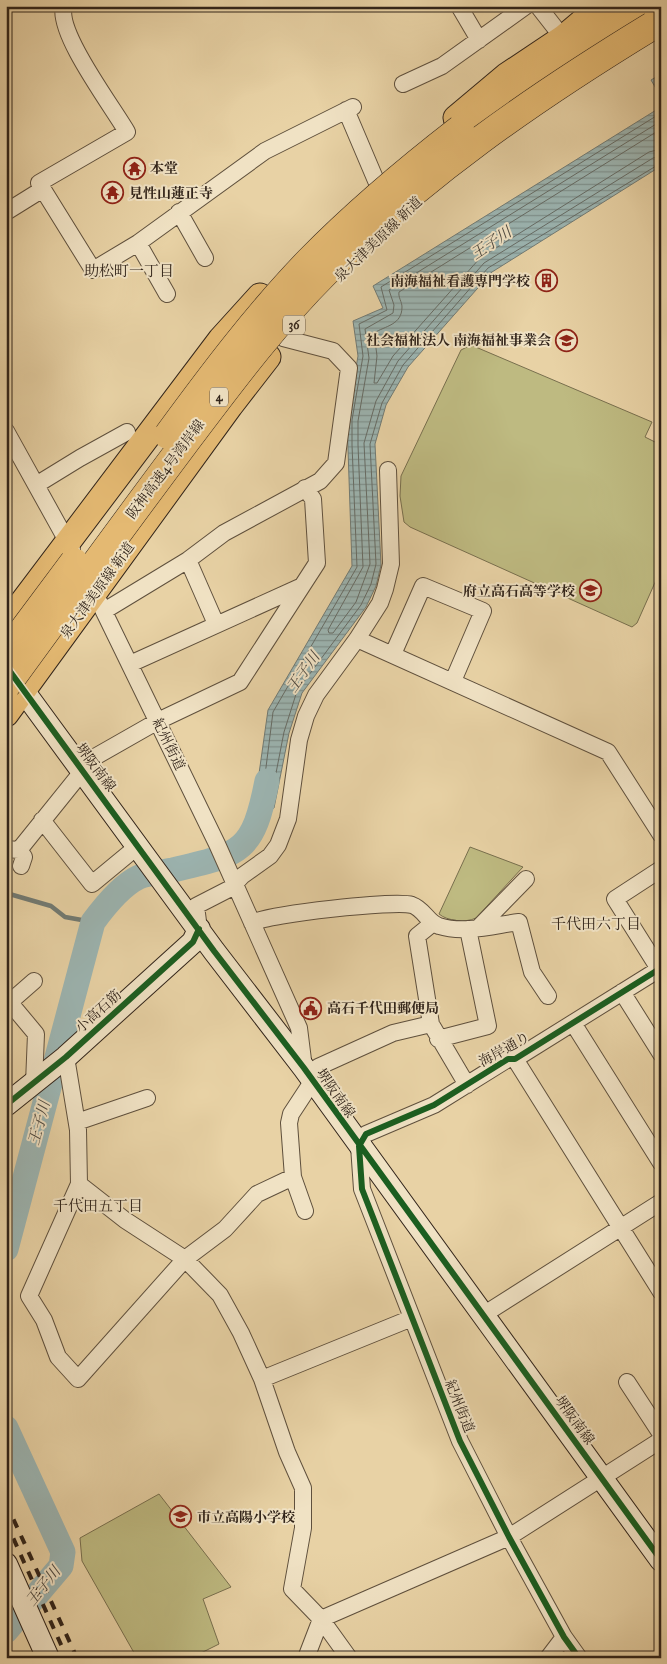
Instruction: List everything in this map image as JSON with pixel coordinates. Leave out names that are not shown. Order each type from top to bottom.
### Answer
[{"type":"highway","points":[[466,137],[611,6]]},
{"type":"highway","points":[[466,137],[565,54],[626,6]]},
{"type":"highway","points":[[466,137],[540,96],[661,21]]},
{"type":"highway","points":[[466,137],[620,56],[661,39]]},
{"type":"highway","name":"阪神高速4号湾岸線","points":[[6,653],[197,394],[265,310],[344,227],[399,178],[466,137]]},
{"type":"highway","name":"阪神高速4号湾岸線","points":[[14,688],[212,406],[284,318],[356,243],[466,137]]},
{"type":"main road","points":[[6,624],[221,339],[302,250],[377,183],[506,76],[563,38],[601,6]]},
{"type":"main road","name":"泉大津美原線 新道","points":[[6,714],[14,688],[100,602],[230,406],[282,338],[354,259],[451,170],[657,6]]},
{"type":"main road","name":"堺阪南線","points":[[6,666],[14,688],[83,770],[199,929],[311,1072],[359,1146],[661,1560]]},
{"type":"main road","name":"小高石筋","points":[[6,1105],[66,1057],[193,942],[199,929]]},
{"type":"main road","points":[[6,1564],[48,1658]]},
{"type":"street","points":[[64,6],[64,24],[77,52],[112,105],[127,132],[39,182],[94,270],[138,243],[265,151],[349,109],[377,183]]},
{"type":"street","points":[[459,6],[479,40]]},
{"type":"street","points":[[403,84],[442,66],[526,6]]},
{"type":"street","points":[[538,6],[563,38]]},
{"type":"street","points":[[6,212],[43,189]]},
{"type":"street","points":[[179,212],[204,258]]},
{"type":"street","points":[[138,243],[167,294]]},
{"type":"street","points":[[100,602],[188,560],[224,533],[320,481],[336,463],[349,368],[333,351],[282,338]]},
{"type":"street","name":"紀州街道","points":[[6,431],[100,602],[217,844],[299,1028],[311,1072]]},
{"type":"street","points":[[36,486],[80,458],[127,432]]},
{"type":"street","points":[[199,929],[196,906],[232,888],[232,877],[242,876],[270,856],[278,845],[288,818],[299,740],[306,716],[316,695],[357,639],[380,603],[392,564],[388,470]]},
{"type":"street","points":[[15,855],[93,758],[158,721],[240,682],[317,563],[313,499],[305,488]]},
{"type":"street","points":[[188,560],[216,624]]},
{"type":"street","points":[[393,654],[423,586],[483,611],[453,681]]},
{"type":"street","points":[[130,664],[300,587]]},
{"type":"street","points":[[357,639],[608,752],[661,836]]},
{"type":"street","points":[[42,820],[92,884],[143,853]]},
{"type":"street","points":[[660,968],[615,899],[661,869]]},
{"type":"street","points":[[473,928],[526,879]]},
{"type":"street","points":[[252,923],[302,912],[394,904],[412,905],[422,910],[438,926],[473,928],[519,922],[532,972],[548,996]]},
{"type":"street","points":[[433,922],[417,936],[431,1024],[438,1039],[467,1085]]},
{"type":"street","points":[[438,1039],[488,1026],[473,928]]},
{"type":"street","name":"海岸通り","points":[[359,1146],[366,1134],[434,1106],[508,1059],[515,1059],[660,968]]},
{"type":"street","points":[[34,981],[8,1000],[36,1034],[34,1083]]},
{"type":"street","points":[[622,992],[661,1054]]},
{"type":"street","points":[[573,1023],[661,1163]]},
{"type":"street","points":[[305,1211],[293,1177],[289,1123],[290,1114],[311,1072],[393,1033],[431,1024]]},
{"type":"street","points":[[66,1057],[77,1122],[79,1184],[29,1296],[44,1320],[58,1357],[78,1379],[185,1259],[225,1229],[257,1194],[293,1177]]},
{"type":"street","points":[[515,1059],[619,1228],[661,1292]]},
{"type":"street","points":[[77,1122],[147,1098]]},
{"type":"street","name":"紀州街道","points":[[359,1146],[362,1190],[460,1441],[508,1537],[564,1636],[580,1658]]},
{"type":"street","points":[[79,1184],[126,1220],[185,1259],[220,1295],[241,1333],[262,1379],[287,1452],[304,1488],[304,1528],[292,1589],[321,1619],[349,1658]]},
{"type":"street","points":[[483,1315],[661,1202]]},
{"type":"street","points":[[262,1379],[412,1318]]},
{"type":"street","points":[[627,1382],[661,1434]]},
{"type":"street","points":[[306,1658],[321,1619],[508,1537],[603,1479],[661,1440]]},
{"type":"street","points":[[548,1658],[564,1636]]},
{"type":"shaded area","name":"府立高石高等学校","points":[[471,345],[652,422],[645,437],[661,445],[661,569],[637,623],[632,627],[410,527],[404,522],[400,496],[401,476],[461,350]]},
{"type":"shaded area","points":[[470,847],[523,867],[476,918],[462,921],[452,920],[439,914]]},
{"type":"shaded area","points":[[159,1494],[231,1587],[203,1599],[219,1644],[191,1658],[137,1658],[82,1561],[80,1538]]},
{"type":"water","points":[[661,74],[661,97],[651,80]]},
{"type":"water","points":[[661,107],[661,166],[492,272],[408,367],[386,405],[375,444],[381,565],[376,586],[366,607],[302,693],[289,733],[274,808],[253,816],[268,710],[352,566],[347,420],[358,356],[353,321],[383,308],[373,286]]},
{"type":"waterway","name":"王子川","points":[[6,1249],[93,922],[120,891],[139,877],[214,859],[229,854],[240,846],[249,837],[256,823],[267,781]]},
{"type":"waterway","points":[[6,893],[51,906],[65,917],[93,922]]},
{"type":"waterway","name":"王子川","points":[[6,1428],[63,1552],[61,1566],[6,1631]]},
{"type":"railway","points":[[6,1503],[77,1658]]},
{"type":"railway","points":[[6,1522],[67,1658]]},
{"type":"cycle path","points":[[6,666],[214,951],[304,1068],[661,1560]]},
{"type":"cycle path","points":[[6,1105],[66,1057],[193,942],[199,929]]},
{"type":"cycle path","points":[[579,1658],[564,1637],[509,1537],[460,1441],[362,1189],[359,1146],[366,1134],[434,1105],[508,1059],[515,1059],[661,968]]},
{"type":"place","name":"本堂","points":[[134,168]]},
{"type":"place","name":"見性山蓮正寺","points":[[113,193]]},
{"type":"place","name":"南海福祉看護専門学校","points":[[546,281]]},
{"type":"place","name":"社会福祉法人 南海福祉事業会","points":[[567,340]]},
{"type":"place","name":"府立高石高等学校","points":[[591,591]]},
{"type":"place","name":"高石千代田郵便局","points":[[311,1008]]},
{"type":"place","name":"市立高陽小学校","points":[[181,1517]]},
{"type":"district","name":"助松町一丁目","points":[[129,271]]},
{"type":"district","name":"千代田六丁目","points":[[596,924]]},
{"type":"district","name":"千代田五丁目","points":[[98,1206]]}]
